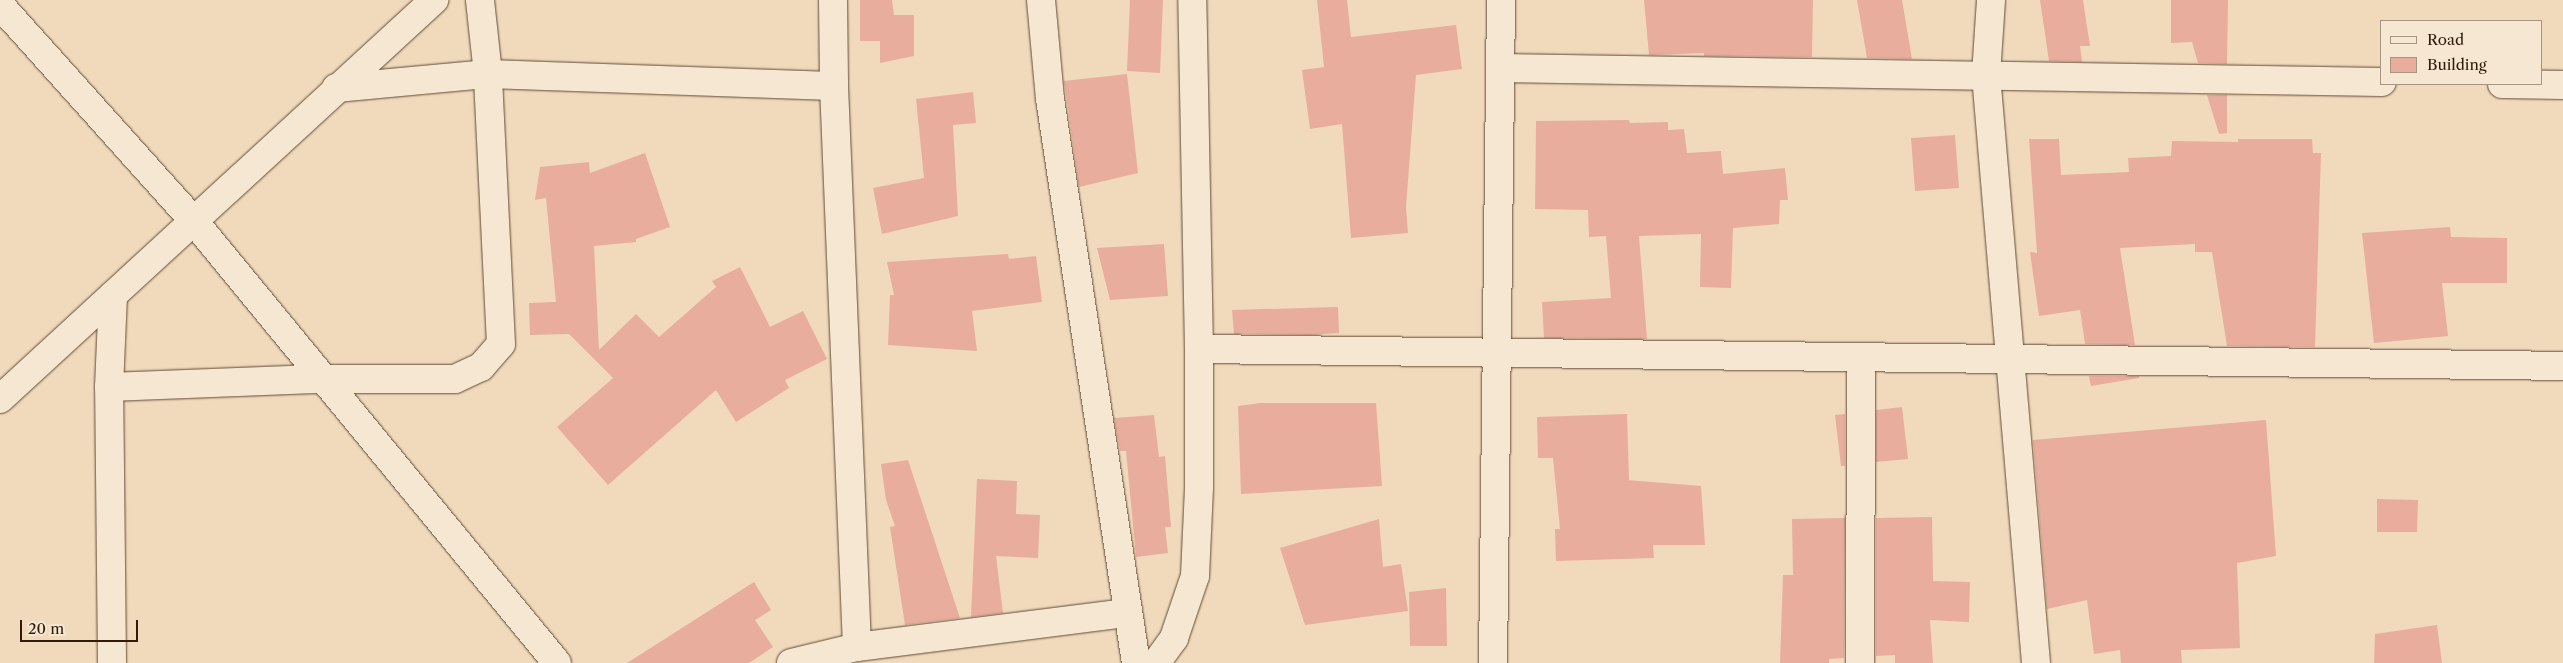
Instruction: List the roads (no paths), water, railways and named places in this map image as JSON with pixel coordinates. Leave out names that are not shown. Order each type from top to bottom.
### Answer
[{"type":"street","points":[[0,399],[336,88],[434,0]]},
{"type":"street","points":[[109,387],[322,379],[455,379],[481,366],[501,344],[488,74],[480,0]]},
{"type":"street","points":[[833,0],[834,86],[857,647]]},
{"type":"street","points":[[1042,0],[1050,99],[1136,663]]},
{"type":"street","points":[[1156,663],[1174,638],[1195,576],[1199,487],[1199,349],[1192,0]]},
{"type":"street","points":[[1493,663],[1501,0]]},
{"type":"street","points":[[1991,0],[1986,75],[2036,663]]},
{"type":"street","points":[[0,5],[193,220],[557,663]]},
{"type":"street","points":[[1500,68],[2380,82]]},
{"type":"street","points":[[336,88],[488,74],[834,86]]},
{"type":"street","points":[[2543,85],[2563,85]]},
{"type":"street","points":[[112,295],[109,387],[112,663]]},
{"type":"street","points":[[1199,349],[2563,366]]},
{"type":"street","points":[[1860,663],[1861,357]]},
{"type":"street","points":[[791,663],[857,647],[1127,613]]}]
